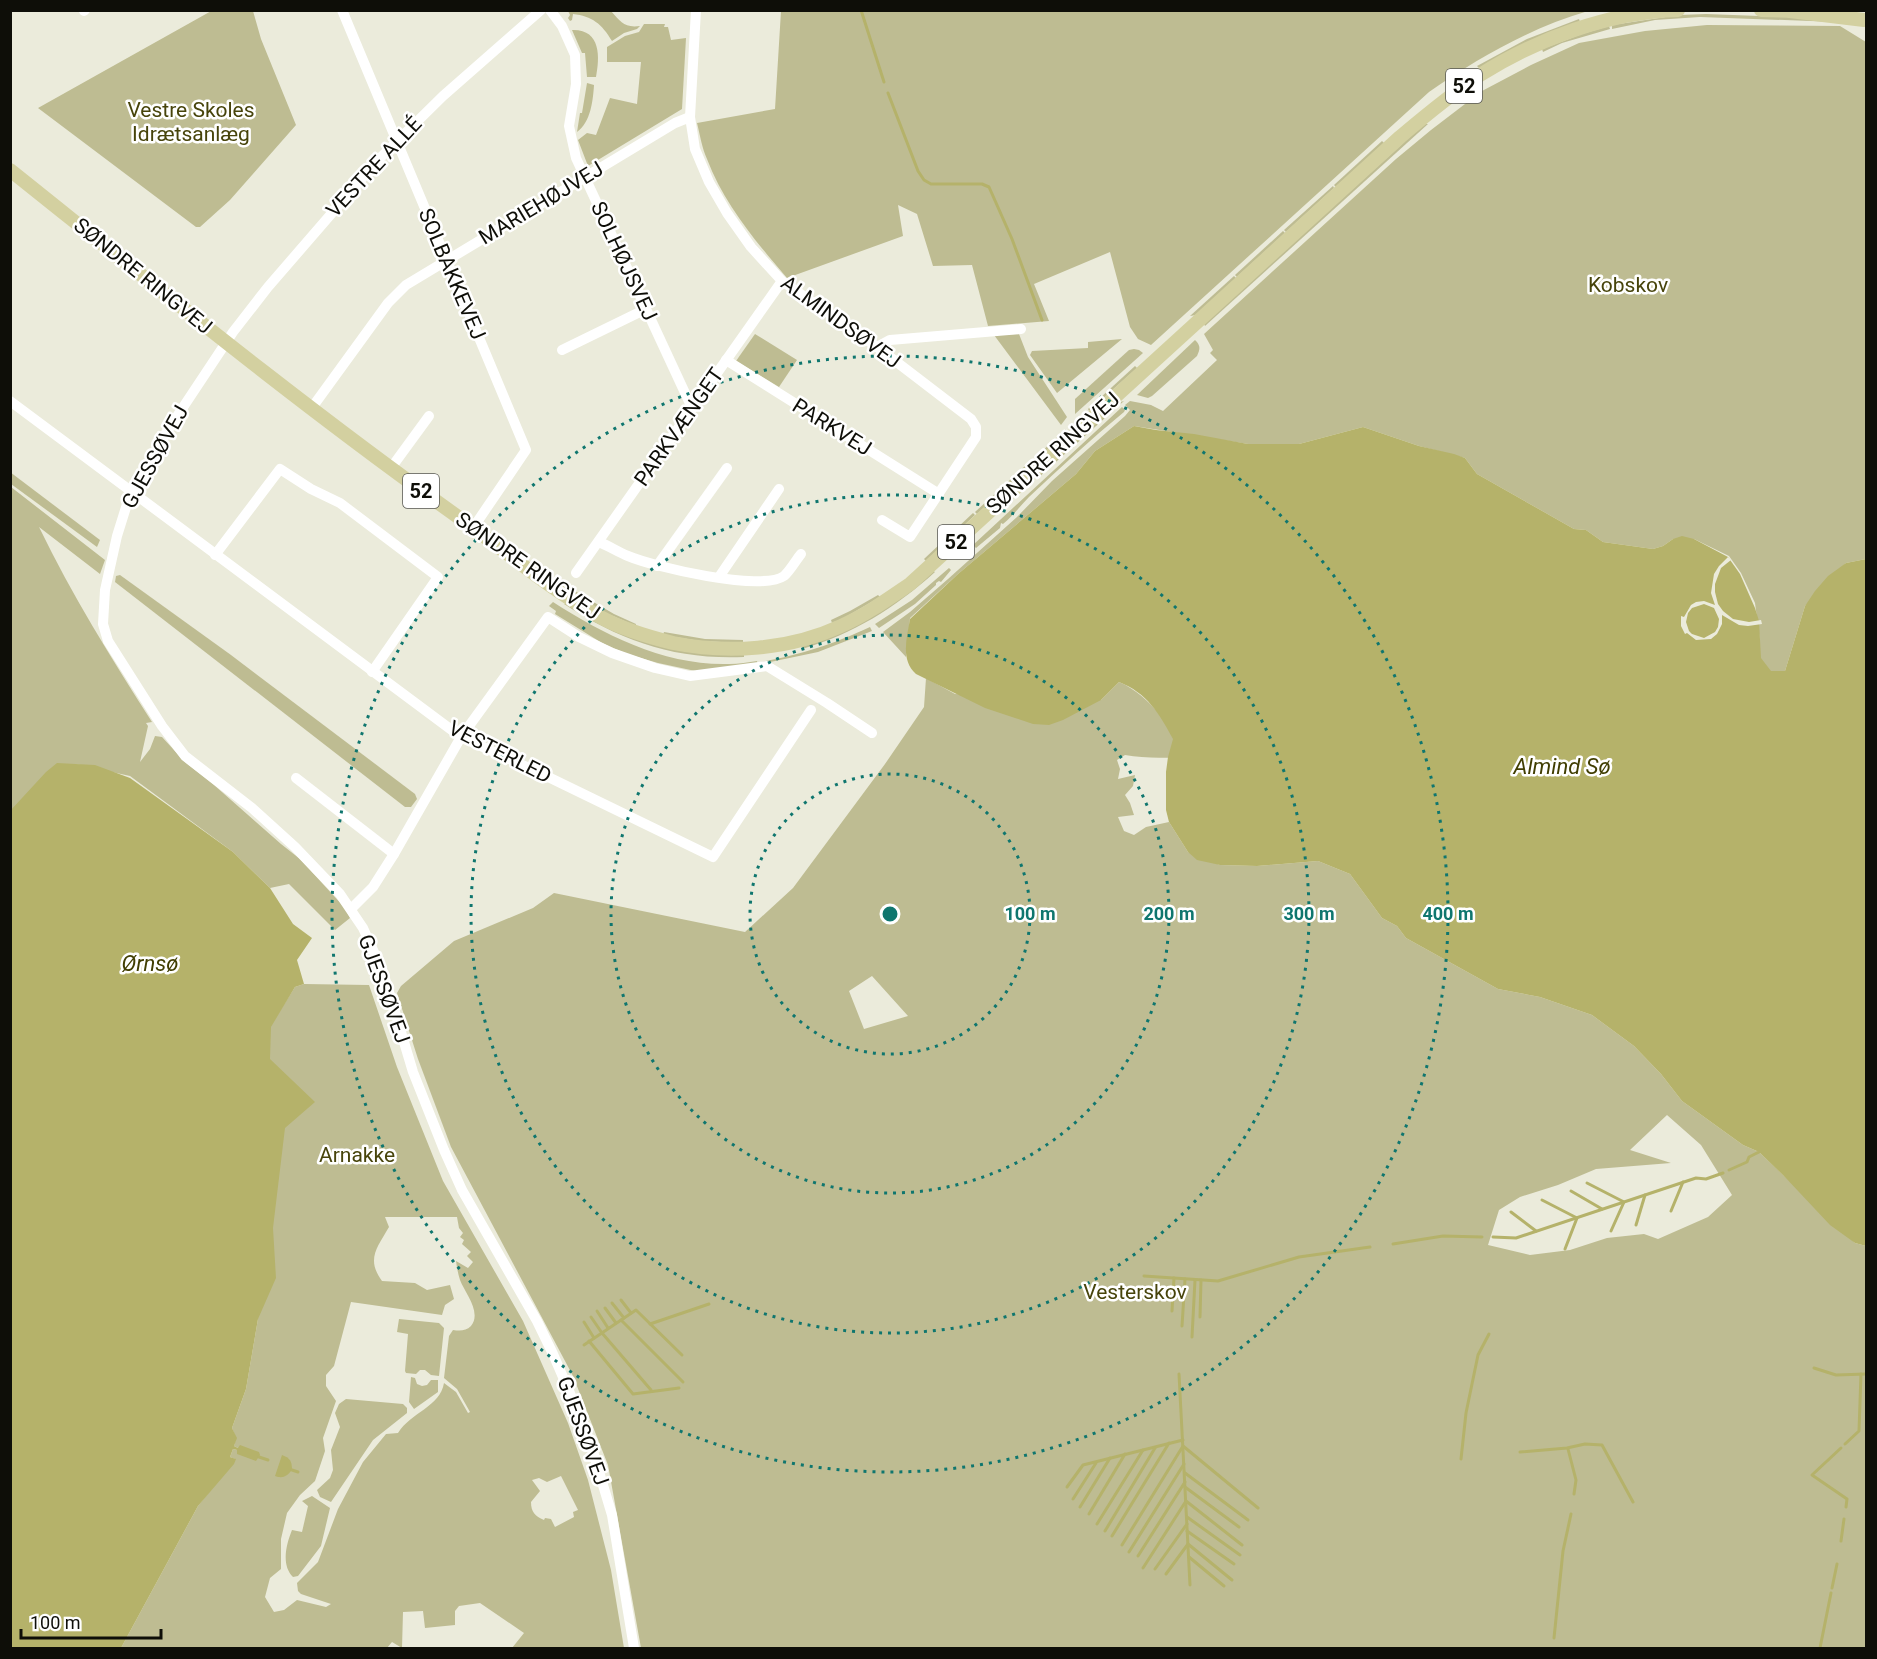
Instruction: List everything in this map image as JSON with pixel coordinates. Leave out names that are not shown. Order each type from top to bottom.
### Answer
[{"type":"main road","name":"SØNDRE RINGVEJ","points":[[10,170],[311,409],[558,590],[602,618],[632,631],[659,639],[709,648],[761,648],[840,627],[873,609],[910,584],[1400,137],[1443,101],[1481,75],[1537,44],[1578,29],[1620,18],[1678,10]]},
{"type":"main road","points":[[1761,10],[1864,19]]},
{"type":"main road","points":[[1790,11],[1798,10]]},
{"type":"street","name":"SOLBAKKEVEJ","points":[[342,10],[526,450],[473,528]]},
{"type":"street","name":"VESTRE ALLÉ","points":[[225,343],[268,287],[354,185],[443,96],[542,10]]},
{"type":"street","name":"SOLHØJSVEJ","points":[[550,10],[562,26],[576,55],[576,84],[569,126],[576,158],[693,408]]},
{"type":"street","name":"ALMINDSØVEJ","points":[[696,10],[690,117],[695,149],[709,182],[727,213],[751,247],[782,281],[877,346],[970,419],[976,427],[976,437],[910,537],[882,520]]},
{"type":"street","name":"MARIEHØJVEJ","points":[[311,409],[388,303],[406,285],[675,123],[690,117]]},
{"type":"street","name":"PARKVÆNGET","points":[[576,573],[782,281]]},
{"type":"street","points":[[562,350],[646,309]]},
{"type":"street","points":[[877,346],[890,340],[1021,329]]},
{"type":"street","name":"GJESSØVEJ","points":[[225,343],[164,436],[132,493],[122,516],[105,590],[103,624],[108,641],[162,726],[189,760],[270,823],[326,879],[351,909],[363,928],[383,972],[413,1072],[444,1150],[462,1190],[520,1290],[549,1346],[582,1421],[612,1515],[634,1648]]},
{"type":"street","name":"PARKVEJ","points":[[726,360],[939,494]]},
{"type":"street","name":"VESTERLED","points":[[10,401],[461,737],[713,857],[811,710]]},
{"type":"street","points":[[391,468],[429,416]]},
{"type":"street","points":[[657,566],[727,468]]},
{"type":"street","points":[[214,555],[280,469],[311,489],[340,503],[438,577],[372,672]]},
{"type":"street","points":[[719,577],[779,489]]},
{"type":"street","points":[[599,542],[628,556],[657,566],[742,582],[783,576],[801,554]]},
{"type":"street","points":[[351,909],[373,887],[461,737],[548,617],[612,654],[655,668],[690,676],[766,666],[872,733]]},
{"type":"street","points":[[296,778],[394,854]]},
{"type":"green space","name":"Vestre Skoles Idrætsanlæg","points":[[213,10],[253,11],[261,39],[296,125],[230,200],[200,227],[196,227],[38,108]]},
{"type":"green space","points":[[568,11],[611,11],[626,25],[640,26],[612,41],[604,30],[591,19],[573,14],[570,21]]},
{"type":"green space","points":[[781,11],[1588,11],[1546,26],[1505,45],[1466,67],[1429,92],[1151,345],[1138,339],[1130,327],[1110,252],[1034,284],[1049,321],[988,326],[972,265],[933,266],[917,214],[898,205],[903,236],[787,278],[722,192],[705,155],[697,123],[775,109]]},
{"type":"green space","points":[[1679,15],[1818,18],[1837,22],[1700,17],[1655,20],[1612,29],[1612,25]]},
{"type":"green space","points":[[1579,19],[1580,22],[1479,68],[1477,66],[1527,39]]},
{"type":"green space","points":[[644,24],[665,24],[664,27],[668,27],[671,40],[686,38],[682,109],[588,166],[578,140],[587,133],[596,135],[610,98],[637,104],[641,62],[607,62],[607,47],[625,36],[639,32]]},
{"type":"green space","name":"Kobskov","points":[[1707,25],[1840,26],[1866,42],[1866,559],[1846,563],[1805,606],[1785,671],[1753,693],[1760,641],[1755,603],[1741,573],[1729,556],[1694,539],[1673,539],[1653,549],[1603,542],[1586,530],[1574,529],[1477,474],[1465,458],[1419,446],[1363,427],[1299,444],[1248,444],[1134,426],[1095,451],[1076,474],[910,618],[906,657],[883,632],[948,579],[1125,416],[1130,410],[1125,405],[1130,401],[1151,405],[1163,411],[1217,360],[1210,353],[1213,350],[1204,334],[1396,159],[1482,91],[1579,43],[1645,31]]},
{"type":"green space","points":[[1609,26],[1610,29],[1562,43],[1543,52],[1542,49]]},
{"type":"green space","points":[[572,30],[589,34],[593,39],[598,53],[596,77],[587,77],[585,53],[582,53]]},
{"type":"green space","points":[[587,83],[594,85],[592,104],[585,123],[577,132],[580,113],[582,113]]},
{"type":"green space","points":[[1424,124],[1428,124],[1205,326],[1204,324]]},
{"type":"green space","points":[[1382,141],[1384,143],[1336,187],[1334,185]]},
{"type":"green space","points":[[1333,186],[1334,188],[1286,232],[1284,230]]},
{"type":"green space","points":[[1283,231],[1285,233],[1237,277],[1235,275]]},
{"type":"green space","points":[[1234,276],[1236,278],[1196,315],[1190,316]]},
{"type":"green space","points":[[755,334],[797,360],[779,387],[736,361]]},
{"type":"green space","points":[[1019,334],[1028,357],[1067,417],[1061,425],[994,335]]},
{"type":"green space","points":[[1122,339],[1057,393],[1030,355],[1032,351],[1088,348],[1088,342]]},
{"type":"green space","points":[[1195,340],[1199,348],[1197,356],[1152,396],[1148,398],[1137,395]]},
{"type":"green space","points":[[1134,349],[1143,353],[1075,414],[1075,399],[1129,350]]},
{"type":"green space","points":[[1135,366],[1137,368],[1089,411],[1088,409]]},
{"type":"green space","points":[[1124,401],[1038,478],[1036,476],[1117,403]]},
{"type":"green space","points":[[1122,407],[1124,412],[1052,475],[1007,521],[1001,523],[1000,528],[976,548],[973,545]]},
{"type":"green space","points":[[1066,429],[1066,433],[1029,467],[1027,465]]},
{"type":"green space","points":[[1025,466],[1027,469],[977,514],[975,512]]},
{"type":"green space","points":[[10,472],[100,540],[97,547],[11,484]]},
{"type":"green space","points":[[11,487],[105,560],[100,574],[39,527],[92,626],[152,722],[146,723],[148,726],[140,762],[150,749],[155,736],[162,737],[186,763],[300,859],[345,908],[350,918],[335,930],[289,884],[270,888],[233,852],[130,776],[76,764],[11,843]]},
{"type":"green space","points":[[973,513],[975,515],[926,561],[924,559]]},
{"type":"green space","points":[[949,568],[951,570],[941,582],[936,583],[915,604],[879,628],[875,624],[912,600]]},
{"type":"green space","points":[[933,571],[935,572],[905,597],[873,618],[839,636],[802,649],[802,646]]},
{"type":"green space","points":[[120,575],[231,655],[415,794],[417,799],[411,807],[405,807],[115,582],[116,576]]},
{"type":"green space","points":[[573,590],[636,626],[599,610],[569,591]]},
{"type":"green space","points":[[878,595],[880,597],[832,623],[831,620]]},
{"type":"green space","points":[[553,602],[614,637],[659,654],[705,663],[733,664],[757,661],[758,665],[700,672],[627,654],[602,643],[555,614],[556,611],[549,606]]},
{"type":"green space","points":[[567,603],[599,622],[744,654],[744,657],[695,655],[650,646],[606,628],[564,604]]},
{"type":"green space","points":[[870,627],[872,631],[818,652],[761,664],[761,662],[817,648]]},
{"type":"green space","points":[[664,632],[705,639],[743,640],[743,643],[700,641],[663,635]]},
{"type":"green space","name":"Vesterskov","points":[[926,678],[955,694],[1101,700],[1119,682],[1131,688],[1161,715],[1194,759],[1125,755],[1117,760],[1120,769],[1118,779],[1135,775],[1133,786],[1125,795],[1134,815],[1118,817],[1124,831],[1134,835],[1146,827],[1169,822],[1188,852],[1220,865],[1257,866],[1318,861],[1350,874],[1382,918],[1397,926],[1406,938],[1498,989],[1540,997],[1592,1015],[1634,1046],[1661,1074],[1682,1101],[1743,1145],[1759,1152],[1855,1243],[1866,1246],[1866,1648],[641,1648],[608,1465],[573,1376],[451,1147],[418,1059],[397,993],[401,986],[454,941],[533,908],[554,893],[745,932],[793,888],[885,764],[924,707]],"holes":[[[872,976],[908,1016],[864,1029],[849,991]],[[1667,1115],[1701,1145],[1732,1195],[1708,1217],[1658,1239],[1644,1234],[1607,1238],[1570,1250],[1530,1255],[1488,1245],[1499,1210],[1520,1197],[1558,1185],[1596,1169],[1671,1163],[1630,1150]]]},
{"type":"green space","name":"Arnakke","points":[[304,984],[369,985],[397,1067],[443,1181],[523,1321],[568,1423],[588,1480],[611,1570],[624,1648],[512,1648],[524,1633],[480,1603],[459,1606],[455,1611],[455,1625],[425,1628],[423,1611],[403,1612],[402,1648],[392,1642],[387,1648],[121,1648],[198,1506],[235,1459],[230,1457],[233,1449],[238,1448],[234,1446],[236,1438],[232,1428],[246,1389],[258,1319],[266,1033],[295,987]],"holes":[[[385,1217],[457,1217],[459,1228],[463,1233],[460,1237],[464,1240],[462,1244],[471,1252],[467,1256],[473,1262],[468,1268],[456,1261],[457,1269],[475,1315],[469,1328],[453,1330],[449,1336],[444,1378],[457,1389],[470,1412],[468,1413],[456,1392],[444,1383],[437,1398],[431,1404],[410,1420],[398,1433],[386,1434],[363,1462],[338,1509],[318,1562],[297,1583],[301,1594],[331,1604],[326,1607],[297,1600],[284,1610],[274,1612],[265,1597],[270,1578],[281,1569],[281,1539],[287,1513],[300,1495],[315,1481],[325,1451],[323,1438],[336,1401],[326,1386],[326,1375],[334,1366],[351,1302],[442,1315],[445,1305],[454,1299],[450,1285],[427,1290],[415,1283],[382,1281],[377,1273],[374,1260],[377,1248],[389,1227]],[[561,1476],[578,1510],[573,1512],[574,1517],[555,1527],[551,1519],[545,1518],[544,1520],[533,1511],[531,1502],[540,1491],[532,1480],[539,1478],[547,1482]]]},
{"type":"green space","points":[[399,1319],[439,1323],[444,1328],[439,1376],[431,1375],[425,1370],[420,1370],[416,1374],[406,1373],[408,1334],[397,1332]]},
{"type":"green space","points":[[411,1377],[422,1386],[427,1385],[431,1380],[438,1380],[438,1392],[414,1409],[409,1402]]},
{"type":"green space","points":[[346,1399],[403,1404],[407,1408],[407,1413],[373,1440],[331,1502],[320,1497],[317,1490],[330,1478],[333,1470],[331,1450],[340,1427],[335,1413],[339,1404]]},
{"type":"green space","points":[[312,1496],[330,1508],[321,1546],[298,1576],[293,1577],[286,1561],[288,1542],[292,1530],[302,1532],[308,1506],[302,1501]]},
{"type":"water","name":"Almind Sø","points":[[1134,426],[1248,444],[1299,444],[1363,427],[1419,446],[1465,458],[1477,474],[1574,529],[1586,530],[1603,542],[1653,549],[1682,536],[1694,539],[1728,557],[1740,574],[1759,621],[1761,658],[1771,671],[1785,671],[1805,606],[1815,591],[1828,576],[1846,563],[1866,559],[1866,1246],[1855,1243],[1830,1225],[1759,1152],[1743,1145],[1682,1101],[1661,1074],[1634,1046],[1592,1015],[1540,997],[1498,989],[1406,938],[1397,926],[1382,918],[1350,874],[1318,861],[1257,866],[1220,865],[1197,860],[1188,852],[1169,822],[1166,810],[1166,772],[1173,739],[1151,705],[1129,687],[1119,682],[1101,700],[1049,725],[1033,724],[985,708],[916,674],[906,655],[910,619],[958,574],[1076,474],[1095,451]]},
{"type":"water","name":"Ørnsø","points":[[57,763],[95,765],[130,778],[233,852],[270,888],[293,924],[312,938],[297,960],[304,984],[295,987],[271,1027],[270,1059],[315,1102],[285,1128],[273,1228],[276,1278],[258,1319],[246,1389],[232,1428],[237,1438],[234,1446],[238,1448],[240,1445],[259,1452],[260,1455],[256,1461],[237,1454],[237,1450],[233,1449],[230,1457],[236,1459],[234,1464],[198,1506],[121,1648],[11,1648],[10,811]]},
{"type":"water","points":[[282,1455],[290,1460],[292,1470],[285,1476],[278,1477],[275,1476]]},
{"type":"pier","points":[[1728,557],[1731,560],[1721,568],[1715,584],[1718,604],[1723,611],[1733,619],[1749,622],[1761,620],[1762,624],[1739,625],[1722,615],[1722,624],[1717,634],[1711,639],[1696,640],[1687,633],[1685,634],[1681,626],[1681,616],[1684,617],[1691,605],[1696,602],[1704,601],[1715,605],[1711,593],[1714,574]],"holes":[[[1704,604],[1714,608],[1719,619],[1715,632],[1704,638],[1692,634],[1686,622],[1692,608]]]},
{"type":"waterway","points":[[861,10],[884,82]]},
{"type":"waterway","points":[[888,93],[918,171],[924,180],[931,184],[982,184],[989,187],[1012,239],[1042,320]]},
{"type":"waterway","points":[[1729,1170],[1747,1162],[1749,1157],[1759,1152]]},
{"type":"waterway","points":[[1493,1237],[1516,1238],[1696,1178],[1706,1179],[1723,1173]]},
{"type":"waterway","points":[[1671,1211],[1683,1182]]},
{"type":"waterway","points":[[1587,1183],[1624,1202],[1611,1231]]},
{"type":"waterway","points":[[1571,1191],[1602,1209]]},
{"type":"waterway","points":[[1636,1225],[1645,1195]]},
{"type":"waterway","points":[[1542,1200],[1577,1218],[1565,1249]]},
{"type":"waterway","points":[[1511,1212],[1536,1231]]},
{"type":"waterway","points":[[1393,1244],[1443,1236],[1482,1237]]},
{"type":"waterway","points":[[1144,1276],[1218,1281],[1299,1257],[1370,1247]]},
{"type":"waterway","points":[[1172,1311],[1174,1278]]},
{"type":"waterway","points":[[1182,1326],[1185,1279]]},
{"type":"waterway","points":[[1192,1337],[1195,1280]]},
{"type":"waterway","points":[[1200,1317],[1201,1280]]},
{"type":"waterway","points":[[621,1300],[631,1313]]},
{"type":"waterway","points":[[612,1303],[624,1318]]},
{"type":"waterway","points":[[650,1324],[709,1304]]},
{"type":"waterway","points":[[605,1308],[616,1323]]},
{"type":"waterway","points":[[584,1345],[636,1310],[682,1355]]},
{"type":"waterway","points":[[597,1311],[608,1328]]},
{"type":"waterway","points":[[591,1317],[651,1390]]},
{"type":"waterway","points":[[621,1320],[683,1382]]},
{"type":"waterway","points":[[584,1322],[594,1338]]},
{"type":"waterway","points":[[1461,1459],[1466,1413],[1478,1355],[1489,1334]]},
{"type":"waterway","points":[[589,1341],[633,1394],[679,1388]]},
{"type":"waterway","points":[[1814,1368],[1836,1375],[1866,1374]]},
{"type":"waterway","points":[[1179,1374],[1190,1585]]},
{"type":"waterway","points":[[1845,1444],[1859,1431],[1861,1374]]},
{"type":"waterway","points":[[1067,1487],[1083,1465],[1183,1440]]},
{"type":"waterway","points":[[1112,1536],[1169,1443]]},
{"type":"waterway","points":[[1520,1452],[1585,1444],[1602,1445],[1633,1502]]},
{"type":"waterway","points":[[1122,1545],[1183,1446],[1258,1508]]},
{"type":"waterway","points":[[1105,1531],[1155,1448]]},
{"type":"waterway","points":[[1841,1448],[1812,1475],[1847,1499],[1846,1507]]},
{"type":"waterway","points":[[1568,1449],[1576,1480],[1574,1494]]},
{"type":"waterway","points":[[1097,1524],[1143,1450]]},
{"type":"waterway","points":[[1089,1514],[1125,1454]]},
{"type":"waterway","points":[[259,1457],[268,1460]]},
{"type":"waterway","points":[[1080,1507],[1110,1458]]},
{"type":"waterway","points":[[1073,1499],[1096,1463]]},
{"type":"waterway","points":[[1129,1552],[1184,1464]]},
{"type":"waterway","points":[[292,1470],[298,1472]]},
{"type":"waterway","points":[[1185,1473],[1248,1520]]},
{"type":"waterway","points":[[1138,1556],[1185,1482]]},
{"type":"waterway","points":[[1185,1487],[1239,1527]]},
{"type":"waterway","points":[[1143,1568],[1186,1501],[1242,1545]]},
{"type":"waterway","points":[[1554,1638],[1563,1551],[1571,1514]]},
{"type":"waterway","points":[[1187,1517],[1240,1555]]},
{"type":"waterway","points":[[1841,1541],[1844,1519]]},
{"type":"waterway","points":[[1155,1569],[1187,1524]]},
{"type":"waterway","points":[[1187,1531],[1234,1564]]},
{"type":"waterway","points":[[1166,1574],[1188,1544],[1232,1580]]},
{"type":"waterway","points":[[1189,1557],[1224,1586]]},
{"type":"waterway","points":[[1832,1588],[1837,1564]]},
{"type":"waterway","points":[[1820,1648],[1831,1593]]}]
